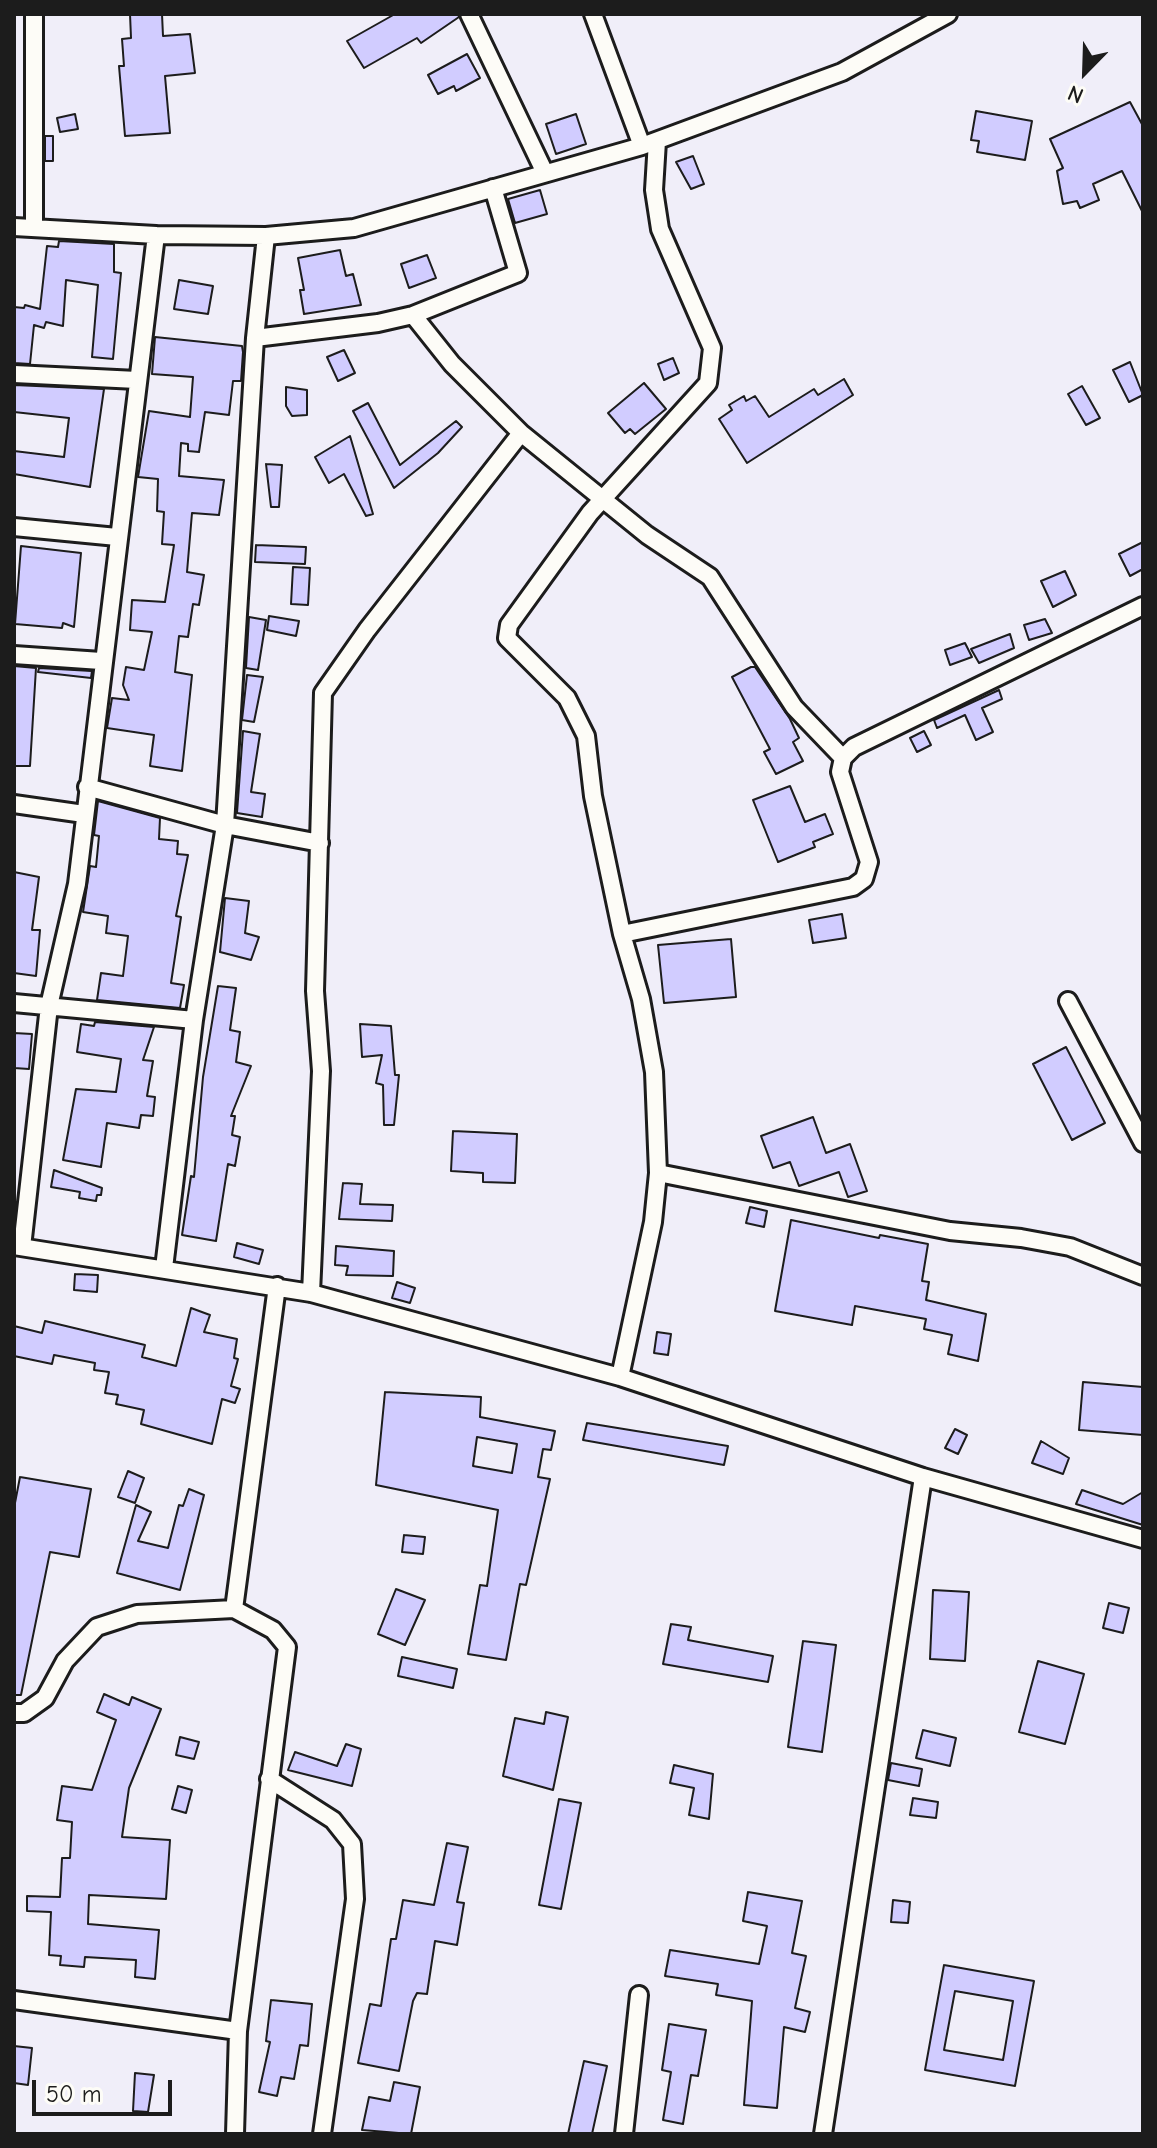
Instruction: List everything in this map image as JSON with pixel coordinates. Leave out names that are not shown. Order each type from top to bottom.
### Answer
[{"type":"street","points":[[34,14],[34,228]]},
{"type":"street","points":[[469,14],[545,173]]},
{"type":"street","points":[[593,14],[649,144],[660,229],[712,348],[708,383],[668,430],[601,499],[509,625],[507,638],[567,698],[586,736],[593,796],[622,934],[641,999],[654,1072],[658,1173],[653,1222],[620,1377]]},
{"type":"street","points":[[14,227],[156,235],[266,236],[354,228],[649,144],[842,72],[948,14]]},
{"type":"street","points":[[255,338],[378,323],[413,315],[518,273],[493,188]]},
{"type":"street","points":[[156,235],[101,661],[77,884],[49,1006],[18,1246],[311,1293],[620,1377],[923,1477],[1143,1539]]},
{"type":"street","points":[[164,1268],[194,1020],[225,825],[255,338],[266,236]]},
{"type":"street","points":[[413,315],[452,364],[521,433],[601,499],[710,577],[794,707],[843,758]]},
{"type":"street","points":[[14,374],[137,380]]},
{"type":"street","points":[[311,1293],[321,1071],[315,991],[323,693],[367,630],[521,433]]},
{"type":"street","points":[[14,527],[117,537]]},
{"type":"street","points":[[622,934],[853,887],[864,879],[869,862],[840,772],[843,758],[854,747],[1143,606]]},
{"type":"street","points":[[14,655],[101,661]]},
{"type":"street","points":[[87,787],[225,825],[320,843]]},
{"type":"street","points":[[14,804],[84,814]]},
{"type":"street","points":[[1068,1001],[1143,1143]]},
{"type":"street","points":[[14,1003],[194,1020]]},
{"type":"street","points":[[658,1173],[950,1231],[1021,1238],[1070,1247],[1143,1276]]},
{"type":"street","points":[[234,1609],[277,1286]]},
{"type":"street","points":[[823,2134],[923,1477]]},
{"type":"street","points":[[14,1713],[24,1713],[45,1698],[65,1661],[97,1627],[137,1614],[234,1609],[273,1630],[287,1647],[238,2031],[235,2134]]},
{"type":"street","points":[[269,1779],[333,1820],[352,1844],[355,1899],[322,2134]]},
{"type":"street","points":[[624,2134],[639,1995]]},
{"type":"street","points":[[14,2000],[238,2031]]},
{"type":"building","points":[[130,14],[162,14],[163,36],[190,34],[195,73],[165,76],[170,133],[125,136],[119,66],[124,66],[122,39],[131,38]]},
{"type":"building","points":[[395,14],[458,14],[459,17],[421,43],[417,38],[364,68],[347,41]]},
{"type":"building","points":[[467,54],[480,78],[456,91],[454,86],[438,94],[428,75]]},
{"type":"building","points":[[1130,102],[1143,126],[1143,213],[1122,171],[1093,184],[1099,200],[1080,208],[1077,201],[1063,204],[1057,171],[1063,168],[1050,139]]},
{"type":"building","points":[[976,111],[1032,121],[1025,160],[977,152],[979,141],[971,140]]},
{"type":"building","points":[[75,114],[78,129],[60,132],[57,118]]},
{"type":"building","points":[[576,114],[586,144],[556,154],[546,124]]},
{"type":"building","points":[[45,136],[53,136],[53,161],[45,161]]},
{"type":"building","points":[[693,156],[704,184],[691,189],[676,162]]},
{"type":"building","points":[[540,190],[547,214],[515,223],[508,199]]},
{"type":"building","points":[[59,241],[114,244],[114,272],[121,273],[113,359],[92,357],[98,285],[66,280],[63,326],[46,322],[44,328],[34,325],[30,364],[14,363],[14,307],[24,308],[25,305],[40,309],[47,246],[58,247]]},
{"type":"building","points":[[340,250],[346,276],[353,274],[361,305],[304,314],[300,290],[304,290],[298,258]]},
{"type":"building","points":[[427,255],[436,278],[409,288],[401,264]]},
{"type":"building","points":[[179,280],[213,286],[208,314],[174,309]]},
{"type":"building","points":[[155,337],[242,346],[243,352],[241,381],[233,381],[229,415],[205,412],[199,452],[188,451],[188,444],[181,443],[179,476],[224,480],[219,515],[192,513],[187,572],[204,575],[199,605],[193,604],[188,637],[179,636],[175,672],[192,675],[182,771],[150,766],[154,735],[107,728],[112,698],[129,700],[123,685],[126,667],[144,670],[152,632],[130,630],[132,600],[165,602],[174,545],[162,544],[164,512],[157,511],[158,479],[138,477],[149,411],[190,417],[193,377],[152,374]]},
{"type":"building","points":[[344,350],[355,373],[338,381],[327,357]]},
{"type":"building","points":[[673,358],[679,373],[664,380],[658,364]]},
{"type":"building","points":[[1130,362],[1143,395],[1129,402],[1113,370]]},
{"type":"building","points":[[844,379],[853,395],[747,463],[719,419],[732,410],[729,405],[744,396],[746,401],[755,396],[769,417],[814,389],[818,395]]},
{"type":"building","points":[[644,383],[666,409],[635,434],[630,429],[625,433],[608,413]]},
{"type":"building","points":[[14,385],[104,389],[90,487],[14,474],[14,451],[64,457],[69,418],[14,412]]},
{"type":"building","points":[[1082,386],[1100,418],[1086,425],[1068,394]]},
{"type":"building","points":[[286,387],[307,390],[307,415],[292,416],[286,406]]},
{"type":"building","points":[[368,403],[400,465],[456,421],[462,427],[438,453],[394,488],[353,411]]},
{"type":"building","points":[[350,436],[373,514],[366,516],[344,474],[329,483],[315,457]]},
{"type":"building","points":[[266,464],[282,465],[279,507],[271,507]]},
{"type":"building","points":[[1143,542],[1143,569],[1130,576],[1119,554]]},
{"type":"building","points":[[256,545],[306,547],[305,564],[255,562]]},
{"type":"building","points":[[21,546],[81,553],[74,627],[63,623],[62,628],[15,624]]},
{"type":"building","points":[[293,567],[310,568],[308,605],[291,604]]},
{"type":"building","points":[[1065,571],[1076,595],[1053,607],[1041,581]]},
{"type":"building","points":[[269,616],[299,621],[296,636],[267,630]]},
{"type":"building","points":[[249,617],[266,620],[258,670],[246,668]]},
{"type":"building","points":[[1045,619],[1052,633],[1029,640],[1024,625]]},
{"type":"building","points":[[1010,634],[1014,648],[979,663],[971,649]]},
{"type":"building","points":[[965,643],[972,657],[950,665],[945,650]]},
{"type":"building","points":[[14,666],[36,668],[30,766],[14,766]]},
{"type":"building","points":[[755,667],[799,738],[793,742],[803,761],[776,774],[764,752],[770,749],[732,677]]},
{"type":"building","points":[[39,668],[92,671],[91,678],[38,672]]},
{"type":"building","points":[[247,675],[263,677],[254,722],[242,720]]},
{"type":"building","points":[[999,690],[1002,699],[982,708],[993,732],[976,740],[965,715],[937,728],[934,720]]},
{"type":"building","points":[[243,731],[260,734],[251,792],[265,794],[262,817],[237,813]]},
{"type":"building","points":[[924,731],[931,745],[917,752],[910,738]]},
{"type":"building","points":[[790,786],[805,822],[825,814],[833,834],[813,842],[815,847],[778,862],[753,800]]},
{"type":"building","points":[[98,801],[160,818],[159,839],[178,841],[177,854],[188,855],[176,916],[181,917],[171,983],[184,985],[180,1008],[97,1000],[101,973],[123,976],[128,936],[106,933],[108,916],[83,912],[90,866],[96,867],[99,836],[94,835]]},
{"type":"building","points":[[14,872],[39,877],[32,930],[40,930],[36,976],[14,973]]},
{"type":"building","points":[[225,898],[249,901],[245,933],[259,937],[251,960],[220,952]]},
{"type":"building","points":[[842,914],[846,938],[813,943],[809,920]]},
{"type":"building","points":[[731,939],[736,997],[664,1003],[658,945]]},
{"type":"building","points":[[218,986],[236,988],[230,1030],[240,1032],[236,1062],[251,1066],[231,1116],[235,1116],[232,1135],[240,1137],[235,1166],[228,1164],[216,1241],[182,1235],[191,1176],[194,1177],[203,1077]]},
{"type":"building","points":[[95,1022],[154,1027],[143,1060],[153,1061],[147,1096],[155,1097],[153,1116],[141,1115],[139,1128],[107,1123],[101,1167],[63,1160],[76,1089],[116,1092],[121,1059],[77,1052],[81,1024],[94,1026]]},
{"type":"building","points":[[360,1024],[391,1026],[395,1075],[399,1075],[394,1125],[384,1125],[383,1085],[376,1083],[382,1055],[362,1057]]},
{"type":"building","points":[[14,1033],[32,1034],[29,1069],[14,1068]]},
{"type":"building","points":[[1066,1047],[1105,1123],[1072,1140],[1033,1064]]},
{"type":"building","points":[[813,1117],[826,1153],[850,1144],[867,1191],[848,1197],[839,1172],[799,1186],[790,1162],[773,1168],[761,1136]]},
{"type":"building","points":[[453,1131],[517,1134],[515,1183],[483,1182],[483,1173],[451,1171]]},
{"type":"building","points":[[54,1170],[102,1188],[101,1195],[97,1195],[96,1201],[79,1198],[80,1192],[51,1187]]},
{"type":"building","points":[[343,1183],[362,1184],[360,1204],[393,1205],[392,1221],[339,1219]]},
{"type":"building","points":[[750,1207],[767,1211],[764,1227],[746,1223]]},
{"type":"building","points":[[791,1220],[879,1238],[880,1235],[928,1244],[922,1281],[929,1282],[926,1300],[986,1314],[978,1361],[948,1354],[952,1335],[924,1329],[926,1319],[855,1306],[852,1325],[775,1311]]},
{"type":"building","points":[[237,1243],[263,1250],[259,1264],[234,1257]]},
{"type":"building","points":[[336,1246],[394,1251],[393,1276],[346,1275],[348,1266],[335,1265]]},
{"type":"building","points":[[75,1274],[98,1275],[97,1292],[74,1290]]},
{"type":"building","points":[[397,1282],[415,1288],[410,1303],[392,1298]]},
{"type":"building","points":[[191,1308],[210,1315],[204,1332],[237,1339],[234,1358],[238,1359],[231,1386],[240,1389],[235,1403],[222,1399],[212,1444],[141,1424],[144,1410],[116,1404],[118,1395],[105,1393],[109,1372],[94,1370],[95,1363],[54,1355],[52,1364],[14,1356],[14,1326],[42,1333],[45,1321],[145,1345],[142,1357],[176,1366]]},
{"type":"building","points":[[657,1332],[671,1334],[668,1355],[654,1353]]},
{"type":"building","points":[[1083,1382],[1143,1387],[1143,1435],[1079,1430]]},
{"type":"building","points":[[385,1392],[481,1397],[480,1417],[555,1431],[551,1450],[543,1449],[538,1477],[550,1479],[526,1585],[520,1584],[506,1660],[468,1654],[480,1585],[487,1586],[498,1510],[376,1485]],"holes":[[[477,1437],[517,1444],[512,1473],[473,1466]]]},
{"type":"building","points":[[587,1423],[728,1446],[724,1465],[583,1440]]},
{"type":"building","points":[[955,1429],[967,1435],[958,1454],[945,1448]]},
{"type":"building","points":[[1041,1441],[1069,1458],[1063,1474],[1032,1463]]},
{"type":"building","points":[[128,1471],[144,1478],[135,1503],[118,1497]]},
{"type":"building","points":[[20,1477],[91,1489],[79,1557],[50,1552],[21,1695],[14,1695],[14,1508]]},
{"type":"building","points":[[189,1489],[204,1495],[180,1590],[117,1573],[136,1505],[151,1512],[138,1541],[168,1548],[179,1505],[183,1506]]},
{"type":"building","points":[[1082,1490],[1123,1504],[1143,1492],[1143,1525],[1076,1504]]},
{"type":"building","points":[[404,1535],[425,1537],[423,1554],[402,1552]]},
{"type":"building","points":[[396,1589],[425,1600],[405,1645],[378,1634]]},
{"type":"building","points":[[933,1590],[969,1592],[965,1661],[930,1659]]},
{"type":"building","points":[[1109,1603],[1129,1608],[1123,1633],[1103,1628]]},
{"type":"building","points":[[671,1624],[691,1627],[688,1640],[773,1656],[768,1682],[663,1664]]},
{"type":"building","points":[[803,1641],[836,1645],[822,1752],[788,1747]]},
{"type":"building","points":[[402,1657],[457,1669],[453,1688],[398,1676]]},
{"type":"building","points":[[1038,1661],[1084,1674],[1065,1744],[1019,1732]]},
{"type":"building","points":[[104,1694],[129,1705],[132,1697],[161,1709],[129,1788],[122,1837],[170,1840],[166,1899],[89,1895],[88,1924],[159,1930],[155,1979],[135,1977],[136,1960],[85,1957],[84,1967],[60,1965],[61,1956],[49,1955],[51,1912],[27,1911],[27,1896],[60,1897],[62,1858],[70,1858],[72,1822],[57,1820],[62,1786],[92,1790],[116,1720],[97,1712]]},
{"type":"building","points":[[546,1712],[568,1717],[553,1790],[503,1776],[515,1718],[544,1724]]},
{"type":"building","points":[[923,1730],[956,1738],[950,1766],[916,1758]]},
{"type":"building","points":[[180,1737],[199,1742],[194,1759],[176,1755]]},
{"type":"building","points":[[346,1744],[361,1749],[352,1786],[288,1770],[295,1752],[337,1766]]},
{"type":"building","points":[[891,1763],[922,1769],[919,1786],[888,1780]]},
{"type":"building","points":[[674,1765],[713,1774],[709,1819],[689,1815],[694,1788],[670,1783]]},
{"type":"building","points":[[178,1786],[192,1790],[186,1813],[172,1809]]},
{"type":"building","points":[[913,1798],[938,1802],[936,1818],[910,1815]]},
{"type":"building","points":[[559,1799],[581,1803],[561,1909],[539,1905]]},
{"type":"building","points":[[447,1843],[468,1847],[457,1902],[464,1903],[457,1945],[435,1941],[427,1994],[417,1993],[413,2001],[399,2071],[358,2063],[370,2004],[381,2006],[391,1939],[396,1939],[403,1900],[434,1905]]},
{"type":"building","points":[[748,1892],[802,1901],[792,1953],[806,1956],[795,2008],[810,2012],[805,2032],[784,2027],[777,2108],[744,2105],[752,2001],[716,1995],[718,1984],[665,1976],[670,1950],[759,1964],[767,1926],[743,1921]]},
{"type":"building","points":[[893,1900],[910,1902],[908,1923],[891,1922]]},
{"type":"building","points":[[944,1965],[1034,1981],[1015,2086],[925,2070]],"holes":[[[955,1991],[1013,2001],[1003,2060],[944,2050]]]},
{"type":"building","points":[[271,2000],[312,2004],[308,2046],[300,2045],[294,2079],[281,2077],[277,2096],[259,2092],[270,2042],[266,2041]]},
{"type":"building","points":[[669,2024],[706,2030],[698,2076],[691,2075],[683,2124],[663,2120],[671,2072],[662,2070]]},
{"type":"building","points":[[14,2046],[32,2048],[28,2085],[14,2083]]},
{"type":"building","points":[[584,2061],[607,2066],[592,2134],[568,2134]]},
{"type":"building","points":[[135,2073],[154,2075],[148,2112],[133,2111]]},
{"type":"building","points":[[394,2082],[420,2087],[411,2134],[362,2130],[369,2097],[390,2101]]}]
